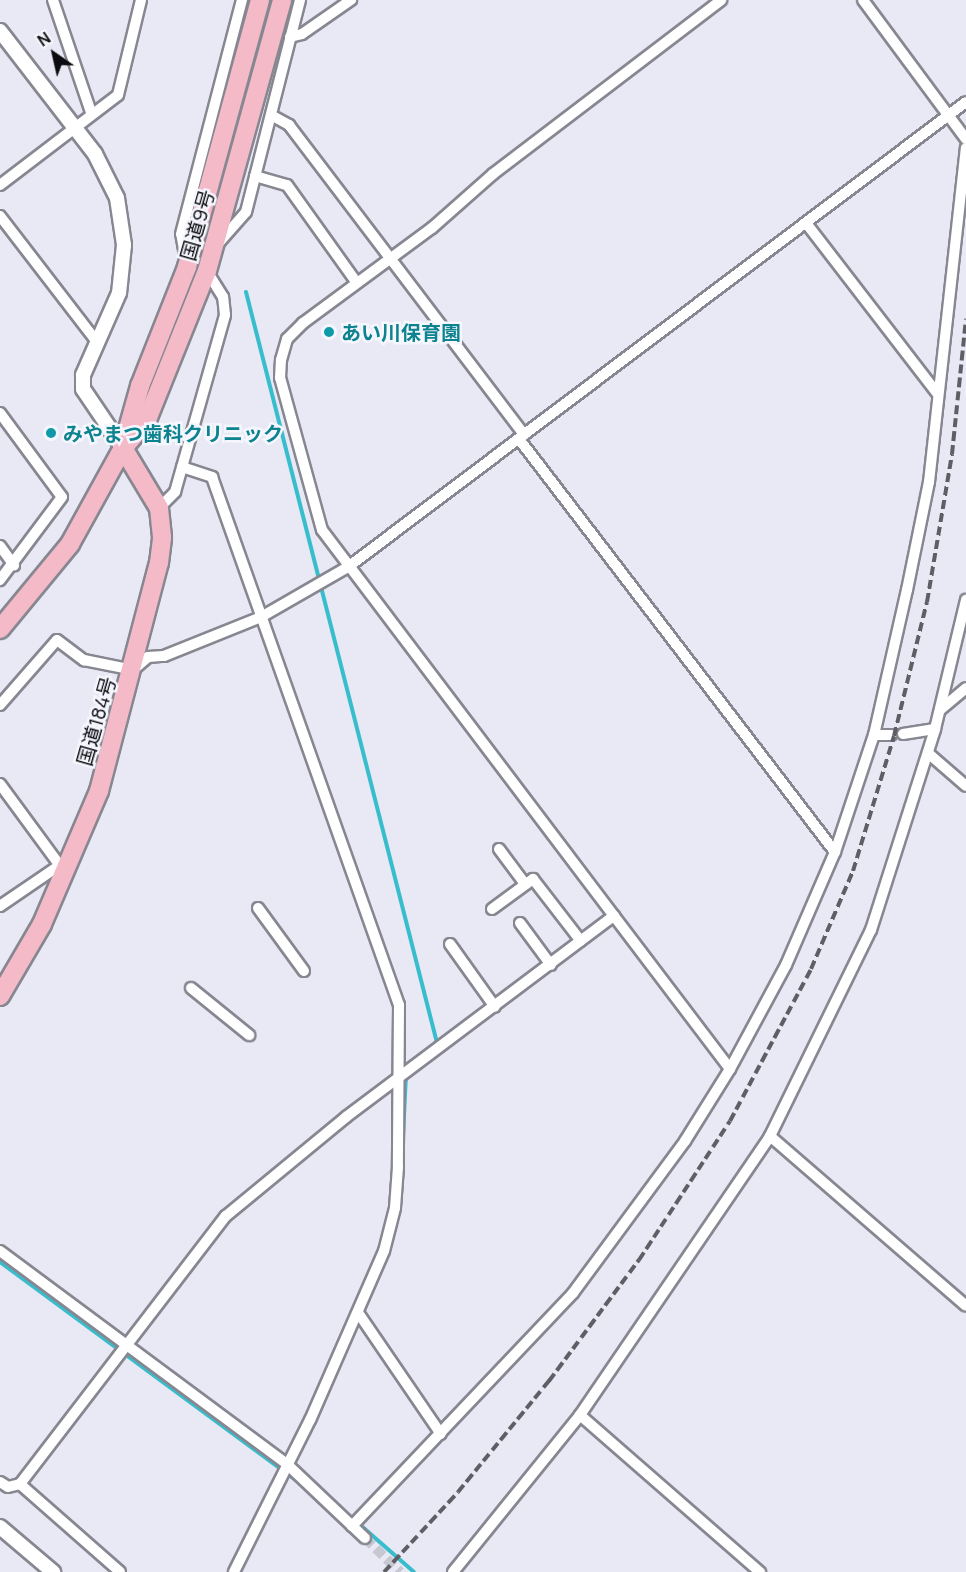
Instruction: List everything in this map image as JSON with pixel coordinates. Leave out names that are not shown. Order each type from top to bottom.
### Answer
[{"type":"highway","name":"国道9号","points":[[123,448],[141,386],[187,267],[260,0]]},
{"type":"highway","name":"国道9号","points":[[0,629],[70,544],[123,448],[147,420],[207,271],[282,0]]},
{"type":"highway","name":"国道184号","points":[[0,996],[99,791],[133,670],[159,563],[162,537],[159,508],[123,448]]},
{"type":"street","points":[[53,0],[92,115]]},
{"type":"street","points":[[0,185],[118,95],[141,0]]},
{"type":"street","points":[[187,267],[181,234],[242,0]]},
{"type":"street","points":[[214,248],[246,212],[300,0]]},
{"type":"street","points":[[290,37],[302,34],[351,0]]},
{"type":"street","points":[[721,0],[295,331],[287,339],[280,360],[280,378],[322,530],[730,1069]]},
{"type":"street","points":[[863,0],[950,113],[966,139]]},
{"type":"street","points":[[275,27],[282,72]]},
{"type":"street","points":[[0,31],[94,154],[117,198],[124,245],[119,292],[83,375],[83,389],[123,448]]},
{"type":"street","points":[[224,69],[231,105]]},
{"type":"street","points":[[0,705],[57,640],[84,660],[133,670],[148,657],[164,656],[261,617],[348,567],[966,102]]},
{"type":"street","points":[[271,115],[288,125],[390,258],[835,852]]},
{"type":"street","points":[[352,1526],[573,1293],[685,1141],[730,1069],[786,965],[835,852],[874,735],[929,482],[937,393],[966,148]]},
{"type":"street","points":[[255,176],[287,185],[357,283]]},
{"type":"street","points":[[0,216],[97,342]]},
{"type":"street","points":[[806,223],[937,393]]},
{"type":"street","points":[[159,508],[175,492],[225,315],[223,297],[207,271]]},
{"type":"street","points":[[0,413],[62,497],[14,565],[0,580]]},
{"type":"street","points":[[182,466],[212,477],[399,1005],[402,1076],[395,1208],[384,1251],[359,1314],[288,1465],[234,1572]]},
{"type":"street","points":[[0,546],[14,565]]},
{"type":"street","points":[[453,1572],[580,1415],[770,1136],[871,930],[935,729],[966,600]]},
{"type":"street","points":[[940,710],[966,688]]},
{"type":"street","points":[[903,734],[935,729]]},
{"type":"street","points":[[874,735],[891,735]]},
{"type":"street","points":[[928,753],[966,786]]},
{"type":"street","points":[[0,784],[63,869],[0,906]]},
{"type":"street","points":[[0,803],[10,797]]},
{"type":"street","points":[[499,849],[525,884]]},
{"type":"street","points":[[492,909],[533,879],[581,941]]},
{"type":"street","points":[[258,908],[304,971]]},
{"type":"street","points":[[0,1482],[8,1487],[20,1484],[124,1344],[226,1216],[402,1076],[614,916]]},
{"type":"street","points":[[520,923],[551,965]]},
{"type":"street","points":[[450,944],[495,1006]]},
{"type":"street","points":[[191,988],[249,1035]]},
{"type":"street","points":[[770,1136],[966,1306]]},
{"type":"street","points":[[0,1251],[288,1465],[365,1538]]},
{"type":"street","points":[[359,1314],[441,1434]]},
{"type":"street","points":[[580,1415],[760,1572]]},
{"type":"street","points":[[20,1484],[120,1572]]},
{"type":"street","points":[[0,1527],[53,1572]]},
{"type":"waterway","points":[[246,292],[437,1043]]},
{"type":"waterway","points":[[403,1136],[406,1074]]},
{"type":"waterway","points":[[391,1243],[396,1224]]},
{"type":"waterway","points":[[0,1262],[305,1487]]},
{"type":"waterway","points":[[364,1309],[377,1280]]},
{"type":"waterway","points":[[358,1523],[414,1572]]},
{"type":"tunnel","points":[[365,1538],[400,1572]]},
{"type":"railway","points":[[384,1572],[458,1492],[549,1381],[639,1260],[730,1121],[811,969],[853,871],[894,736],[927,602],[952,454],[966,319]]},
{"type":"place","name":"あい川保育園","points":[[329,332]]},
{"type":"place","name":"みやまつ歯科クリニック","points":[[51,433]]}]
